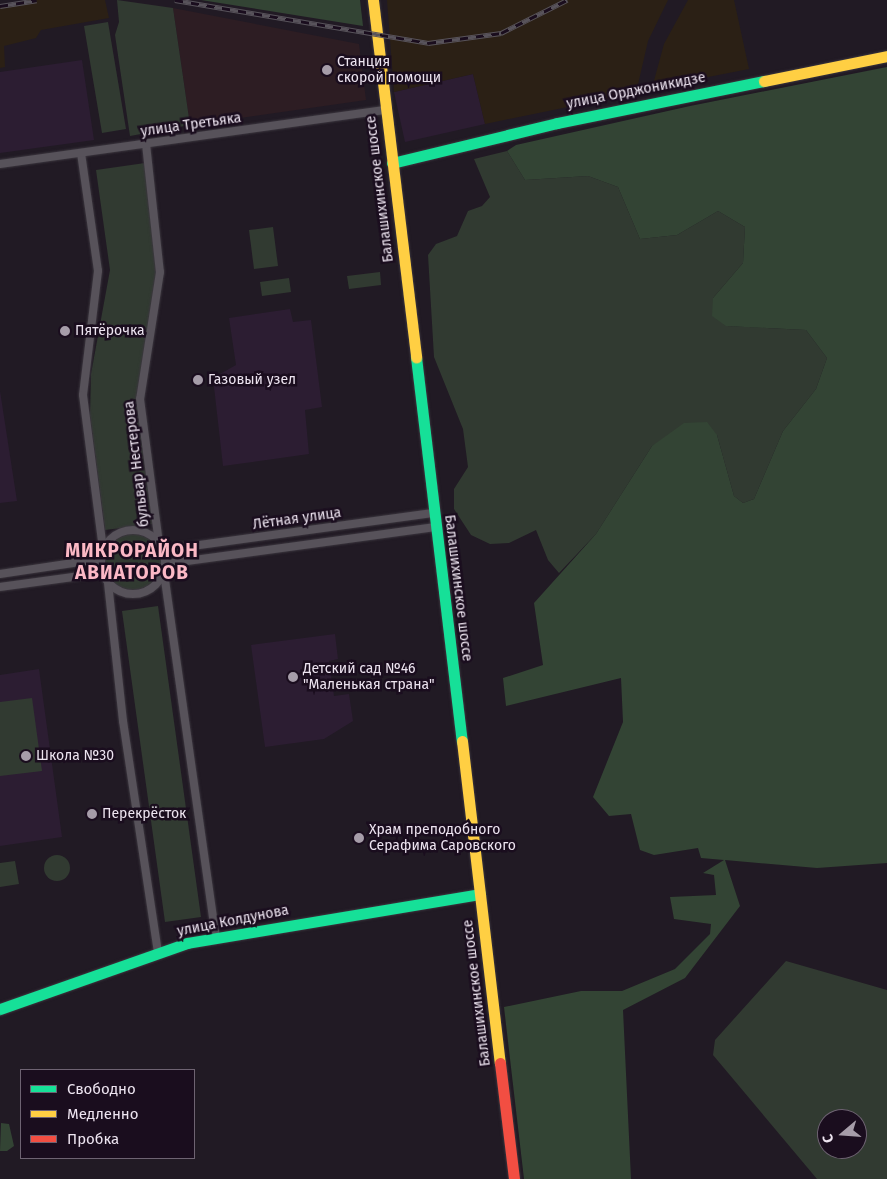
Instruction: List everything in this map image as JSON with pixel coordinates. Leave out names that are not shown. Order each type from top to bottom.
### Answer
[{"type":"main road","name":"Балашихинское шоссе","points":[[374,0],[435,527],[514,1179]]},
{"type":"main road","name":"улица Орджоникидзе","points":[[392,163],[557,122],[887,56]]},
{"type":"main road","name":"улица Колдунова","points":[[0,1009],[158,952],[216,938],[480,894]]},
{"type":"street","name":"улица Третьяка","points":[[0,164],[386,110]]},
{"type":"street","name":"бульвар Нестерова","points":[[146,144],[160,272],[140,399],[161,547]]},
{"type":"street","points":[[81,152],[98,271],[83,395],[103,548],[100,559],[102,572],[108,583],[122,720],[158,952]]},
{"type":"street","name":"Лётная улица","points":[[161,547],[434,513]]},
{"type":"street","name":"Лётная улица","points":[[165,564],[435,527]]},
{"type":"street","points":[[103,548],[125,531],[144,532],[161,547],[165,564],[164,572],[216,938]]},
{"type":"street","points":[[0,574],[100,559]]},
{"type":"street","points":[[0,587],[102,572]]},
{"type":"street","points":[[108,583],[134,595],[152,588],[164,572]]},
{"type":"shaded area","points":[[29,0],[105,0],[109,18],[41,30],[36,38],[4,46],[5,67],[0,68],[0,6]]},
{"type":"shaded area","points":[[117,0],[173,8],[190,125],[130,136],[115,35],[119,22]]},
{"type":"shaded area","points":[[387,0],[668,0],[648,41],[636,93],[485,124],[473,74],[394,92]]},
{"type":"shaded area","points":[[688,0],[734,0],[749,69],[652,88],[664,44]]},
{"type":"shaded area","points":[[173,8],[359,44],[366,100],[190,125]]},
{"type":"shaded area","points":[[108,22],[126,129],[102,133],[84,26]]},
{"type":"shaded area","points":[[82,60],[94,140],[0,153],[0,72]]},
{"type":"shaded area","points":[[473,74],[485,124],[405,142],[394,92]]},
{"type":"shaded area","points":[[507,151],[525,180],[588,176],[618,187],[640,239],[677,235],[718,211],[745,227],[743,263],[713,298],[727,326],[806,330],[827,358],[816,389],[783,431],[754,499],[743,503],[734,496],[717,435],[652,446],[596,534],[559,573],[548,560],[536,530],[509,543],[490,544],[471,535],[454,509],[454,489],[468,467],[463,429],[434,357],[428,255],[436,244],[457,236],[468,211],[482,206],[490,197],[474,159]]},
{"type":"shaded area","points":[[145,163],[157,280],[136,401],[153,524],[105,530],[90,416],[91,374],[110,270],[96,170]]},
{"type":"shaded area","points":[[273,227],[278,266],[254,269],[249,230]]},
{"type":"shaded area","points":[[380,272],[381,285],[349,289],[347,276]]},
{"type":"shaded area","points":[[289,278],[291,292],[262,296],[260,282]]},
{"type":"shaded area","points":[[290,309],[293,322],[311,320],[322,407],[305,410],[309,454],[223,466],[213,378],[236,365],[229,318]]},
{"type":"shaded area","points":[[0,391],[17,501],[0,503]]},
{"type":"shaded area","points":[[133,534],[148,539],[156,547],[161,562],[156,577],[148,585],[133,590],[118,585],[110,577],[105,562],[110,547],[118,539]]},
{"type":"shaded area","points":[[158,606],[201,917],[165,922],[122,611]]},
{"type":"shaded area","name":"Детский сад №46 \"Маленькая страна\"","points":[[335,634],[338,659],[329,661],[334,696],[349,694],[353,721],[324,739],[265,747],[251,645]]},
{"type":"shaded area","name":"Школа №30","points":[[39,669],[62,837],[0,846],[0,675]]},
{"type":"shaded area","points":[[32,698],[42,771],[0,776],[0,702]]},
{"type":"shaded area","points":[[57,855],[66,859],[70,868],[66,877],[57,881],[48,877],[44,868],[48,859]]},
{"type":"shaded area","points":[[15,861],[19,884],[0,887],[0,863]]},
{"type":"shaded area","points":[[786,961],[887,990],[887,1179],[817,1179],[713,1055],[715,1040]]},
{"type":"green space","points":[[201,0],[360,0],[363,26]]},
{"type":"green space","points":[[887,67],[887,863],[817,868],[725,860],[740,906],[685,978],[623,1010],[631,1179],[524,1179],[504,1007],[581,991],[622,991],[675,969],[710,934],[711,924],[674,919],[670,897],[716,895],[714,875],[703,873],[724,860],[701,858],[698,848],[654,855],[640,850],[631,814],[609,816],[593,797],[623,722],[621,678],[506,706],[503,678],[543,665],[534,603],[596,534],[652,446],[684,423],[707,422],[717,435],[734,496],[743,503],[754,499],[783,431],[816,389],[827,358],[806,330],[726,326],[712,316],[713,298],[743,263],[745,227],[718,211],[677,235],[640,239],[618,187],[588,176],[525,180],[507,151],[516,145],[690,106]]},
{"type":"green space","points":[[1,1123],[9,1124],[14,1146],[7,1151],[0,1151]]},
{"type":"railway","points":[[0,6],[37,0]]},
{"type":"railway","points":[[175,0],[428,43],[501,33],[567,0]]},
{"type":"traffic: fast","points":[[392,163],[557,123],[764,81]]},
{"type":"traffic: fast","points":[[416,357],[462,741]]},
{"type":"traffic: fast","points":[[0,1009],[187,943],[480,894]]},
{"type":"traffic: slow","points":[[373,0],[416,357]]},
{"type":"traffic: slow","points":[[764,81],[887,56]]},
{"type":"traffic: slow","points":[[462,741],[500,1063]]},
{"type":"traffic: jam","points":[[500,1063],[514,1179]]},
{"type":"place","name":"Станция скорой помощи","points":[[327,70]]},
{"type":"place","name":"Пятёрочка","points":[[65,331]]},
{"type":"place","name":"Газовый узел","points":[[198,380]]},
{"type":"place","name":"Детский сад №46 \"Маленькая страна\"","points":[[293,677]]},
{"type":"place","name":"Школа №30","points":[[26,756]]},
{"type":"place","name":"Перекрёсток","points":[[92,814]]},
{"type":"place","name":"Храм преподобного Серафима Саровского","points":[[359,838]]},
{"type":"district","name":"МИКРОРАЙОН АВИАТОРОВ","points":[[132,562]]}]
